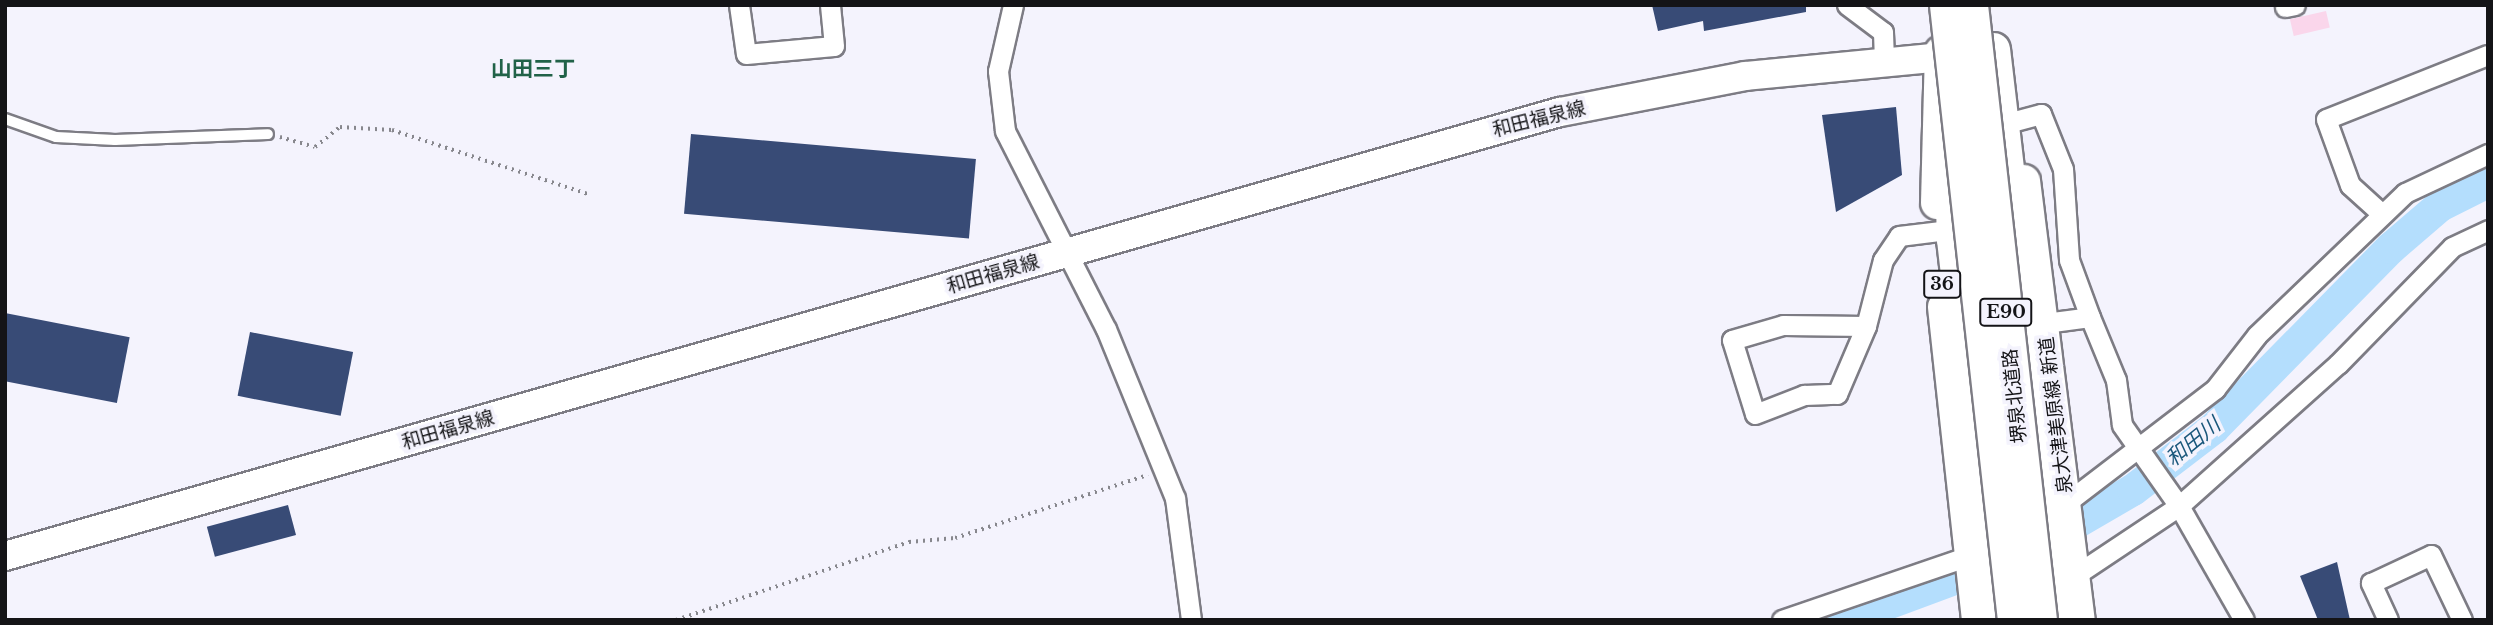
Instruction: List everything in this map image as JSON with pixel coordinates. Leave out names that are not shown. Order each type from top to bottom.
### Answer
[{"type":"highway","name":"堺泉北道路","points":[[1946,5],[2014,620]]},
{"type":"highway","name":"堺泉北道路","points":[[1971,5],[2040,620]]},
{"type":"highway","points":[[1993,49],[2017,232],[2060,620]]},
{"type":"highway","points":[[1942,58],[1945,235],[1997,620]]},
{"type":"main road","points":[[1935,5],[1942,58]]},
{"type":"main road","name":"泉大津美原線 新道","points":[[1987,5],[1993,49],[2011,122],[2045,323],[2079,620]]},
{"type":"main road","name":"和田福泉線","points":[[5,556],[1560,112],[1745,76],[1884,65],[1993,49]]},
{"type":"main road","name":"36","points":[[1945,235],[1978,620]]},
{"type":"street","points":[[739,5],[746,54],[834,46],[830,5]]},
{"type":"street","points":[[1013,5],[998,71],[1005,131],[1064,253],[1106,329],[1175,498],[1191,620]]},
{"type":"street","points":[[1847,5],[1883,32],[1884,65]]},
{"type":"street","points":[[2382,214],[2350,185],[2326,119],[2488,55]]},
{"type":"street","points":[[2011,122],[2041,114],[2063,169],[2069,260],[2136,452],[2179,506],[2244,620]]},
{"type":"street","points":[[2066,503],[2216,389],[2257,335],[2382,214],[2433,176],[2488,154]]},
{"type":"street","points":[[2074,573],[2179,506],[2338,364],[2452,247],[2488,230]]},
{"type":"street","points":[[1866,326],[1783,325],[1732,340],[1755,414],[1804,395],[1837,394],[1866,326],[1883,260],[1899,236],[1945,235]]},
{"type":"street","points":[[2045,323],[2090,317]]},
{"type":"street","points":[[2388,620],[2371,583],[2431,555],[2462,620]]},
{"type":"street","points":[[1782,620],[1871,595],[1972,558]]},
{"type":"lane","points":[[5,119],[56,137],[115,140],[268,134]]},
{"type":"path","points":[[2451,5],[2462,5]]},
{"type":"path","points":[[268,134],[315,147],[340,127],[392,130],[591,195]]},
{"type":"path","points":[[676,620],[909,542],[955,538],[1162,467]]},
{"type":"shaded area","points":[[2326,11],[2330,28],[2294,36],[2290,19]]},
{"type":"building","points":[[1652,5],[1806,5],[1806,12],[1704,31],[1703,21],[1658,31]]},
{"type":"building","points":[[1896,107],[1902,175],[1836,212],[1822,115]]},
{"type":"building","points":[[691,134],[976,159],[969,239],[684,214]]},
{"type":"building","points":[[5,313],[130,337],[117,403],[5,381]]},
{"type":"building","points":[[250,332],[353,352],[341,416],[238,396]]},
{"type":"building","points":[[288,505],[296,535],[215,557],[207,527]]},
{"type":"building","points":[[2337,562],[2350,620],[2318,620],[2300,576]]},
{"type":"waterway","name":"和田川","points":[[2047,540],[2133,490],[2214,428],[2391,248],[2440,206],[2488,182]]},
{"type":"waterway","name":"和田川","points":[[1844,620],[1997,563]]},
{"type":"district","name":"山田三丁","points":[[533,69]]}]
